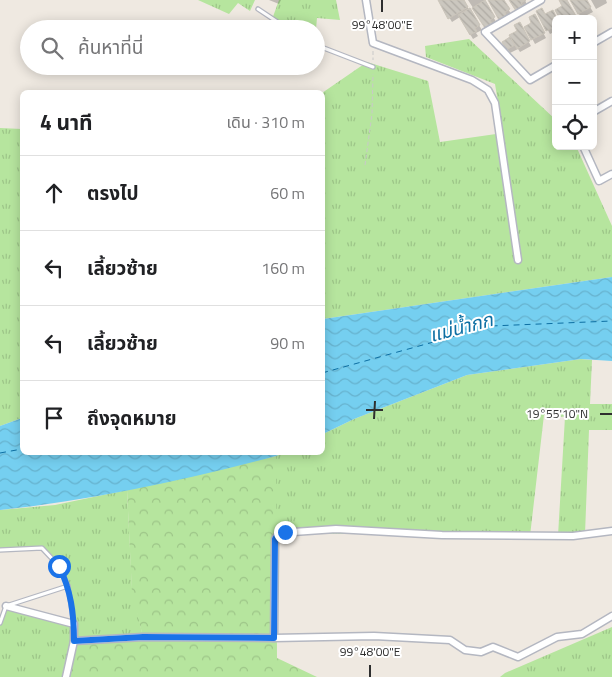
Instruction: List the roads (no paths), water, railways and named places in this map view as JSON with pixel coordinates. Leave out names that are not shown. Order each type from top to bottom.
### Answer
[{"type":"street","points":[[366,0],[373,43],[472,80],[488,90],[495,103],[518,260]]},
{"type":"street","points":[[541,0],[485,32],[530,80],[552,67]]},
{"type":"street","points":[[597,41],[612,32]]},
{"type":"street","points":[[597,110],[612,102]]},
{"type":"street","points":[[585,150],[600,181],[612,174]]},
{"type":"street","points":[[274,638],[275,539],[279,533],[336,529],[433,534],[572,536],[612,531]]},
{"type":"street","points":[[6,606],[74,624],[74,641],[66,677]]},
{"type":"street","points":[[74,641],[143,637],[274,638],[374,636],[450,640],[465,650],[481,652],[493,648],[518,657],[556,637],[582,634],[612,616]]},
{"type":"lane","points":[[258,8],[275,20]]},
{"type":"lane","points":[[325,48],[373,67]]},
{"type":"lane","points":[[0,550],[42,548],[59,566],[68,586],[74,624]]},
{"type":"lane","points":[[0,623],[6,606],[68,586]]},
{"type":"water","name":"แม่น้ำกก","points":[[612,277],[612,361],[581,359],[467,375],[354,419],[325,433],[325,319]]},
{"type":"water","points":[[20,419],[20,455],[278,455],[139,488],[70,501],[0,510],[0,426]]}]
